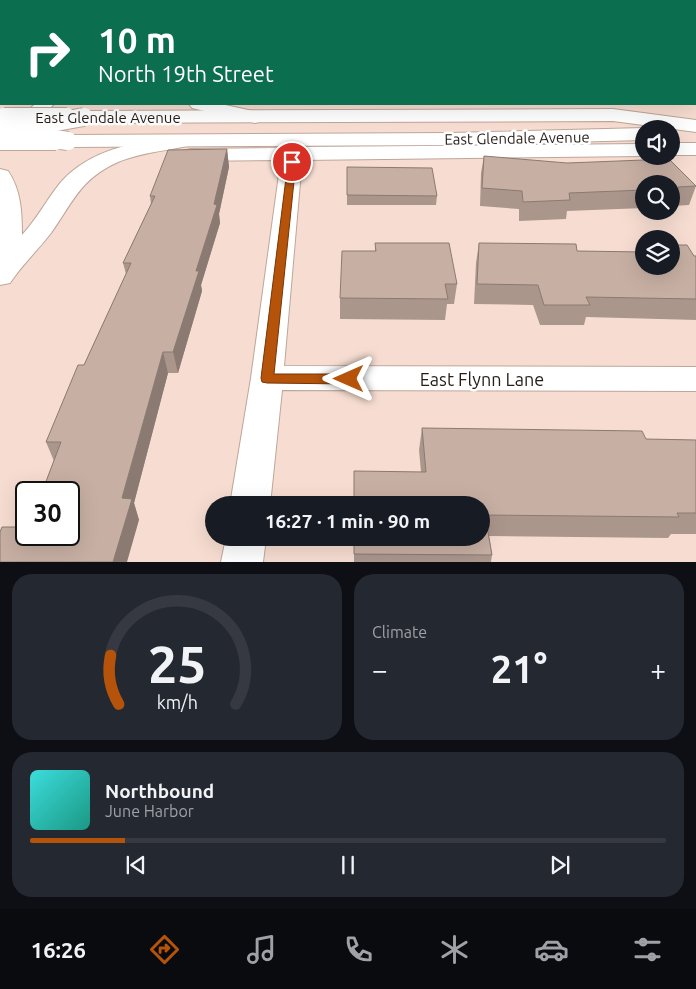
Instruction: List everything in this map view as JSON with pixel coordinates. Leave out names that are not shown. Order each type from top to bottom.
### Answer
[{"type":"main road","points":[[1,129],[43,105]]},
{"type":"main road","points":[[1,129],[52,105]]},
{"type":"main road","points":[[203,105],[255,116]]},
{"type":"main road","name":"East Glendale Avenue","points":[[1,129],[84,117],[255,116],[614,115],[696,126]]},
{"type":"main road","name":"East Glendale Avenue","points":[[680,129],[696,126]]},
{"type":"main road","name":"East Glendale Avenue","points":[[1,129],[68,141],[184,148]]},
{"type":"main road","name":"East Glendale Avenue","points":[[294,147],[635,134]]},
{"type":"main road","points":[[251,496],[294,147]]},
{"type":"main road","points":[[5,270],[47,222],[71,184],[101,162],[130,151],[184,148],[294,147],[635,150]]},
{"type":"main road","points":[[680,149],[696,149]]},
{"type":"main road","points":[[2,179],[9,209],[5,270]]},
{"type":"main road","name":"East Flynn Lane","points":[[267,378],[696,379]]},
{"type":"main road","points":[[242,562],[245,546]]},
{"type":"building","points":[[227,149],[214,204],[217,205],[196,271],[199,271],[173,352],[163,352],[122,498],[132,499],[113,562],[0,562],[0,532],[2,527],[15,527],[15,546],[80,546],[80,481],[46,481],[61,442],[46,442],[78,365],[84,365],[131,263],[123,263],[155,196],[150,196],[168,150]]},
{"type":"building","points":[[484,156],[567,163],[635,160],[635,165],[675,165],[696,186],[680,187],[680,175],[635,175],[635,190],[569,193],[570,200],[523,202],[522,191],[482,188]]},
{"type":"building","points":[[347,167],[432,168],[437,196],[347,195]]},
{"type":"building","points":[[375,243],[449,243],[457,284],[445,284],[448,299],[340,298],[342,251],[376,251]]},
{"type":"building","points":[[479,243],[576,244],[577,251],[635,252],[635,275],[680,275],[680,245],[687,245],[694,256],[696,256],[696,299],[586,297],[590,305],[544,305],[538,285],[477,284]]},
{"type":"building","points":[[422,428],[642,431],[646,439],[696,440],[696,513],[677,513],[679,517],[490,515],[490,496],[354,496],[354,471],[426,472]]},
{"type":"building","points":[[490,544],[492,555],[354,554],[354,546],[490,546]]},
{"type":"route","points":[[292,162],[267,378],[349,379]]}]
